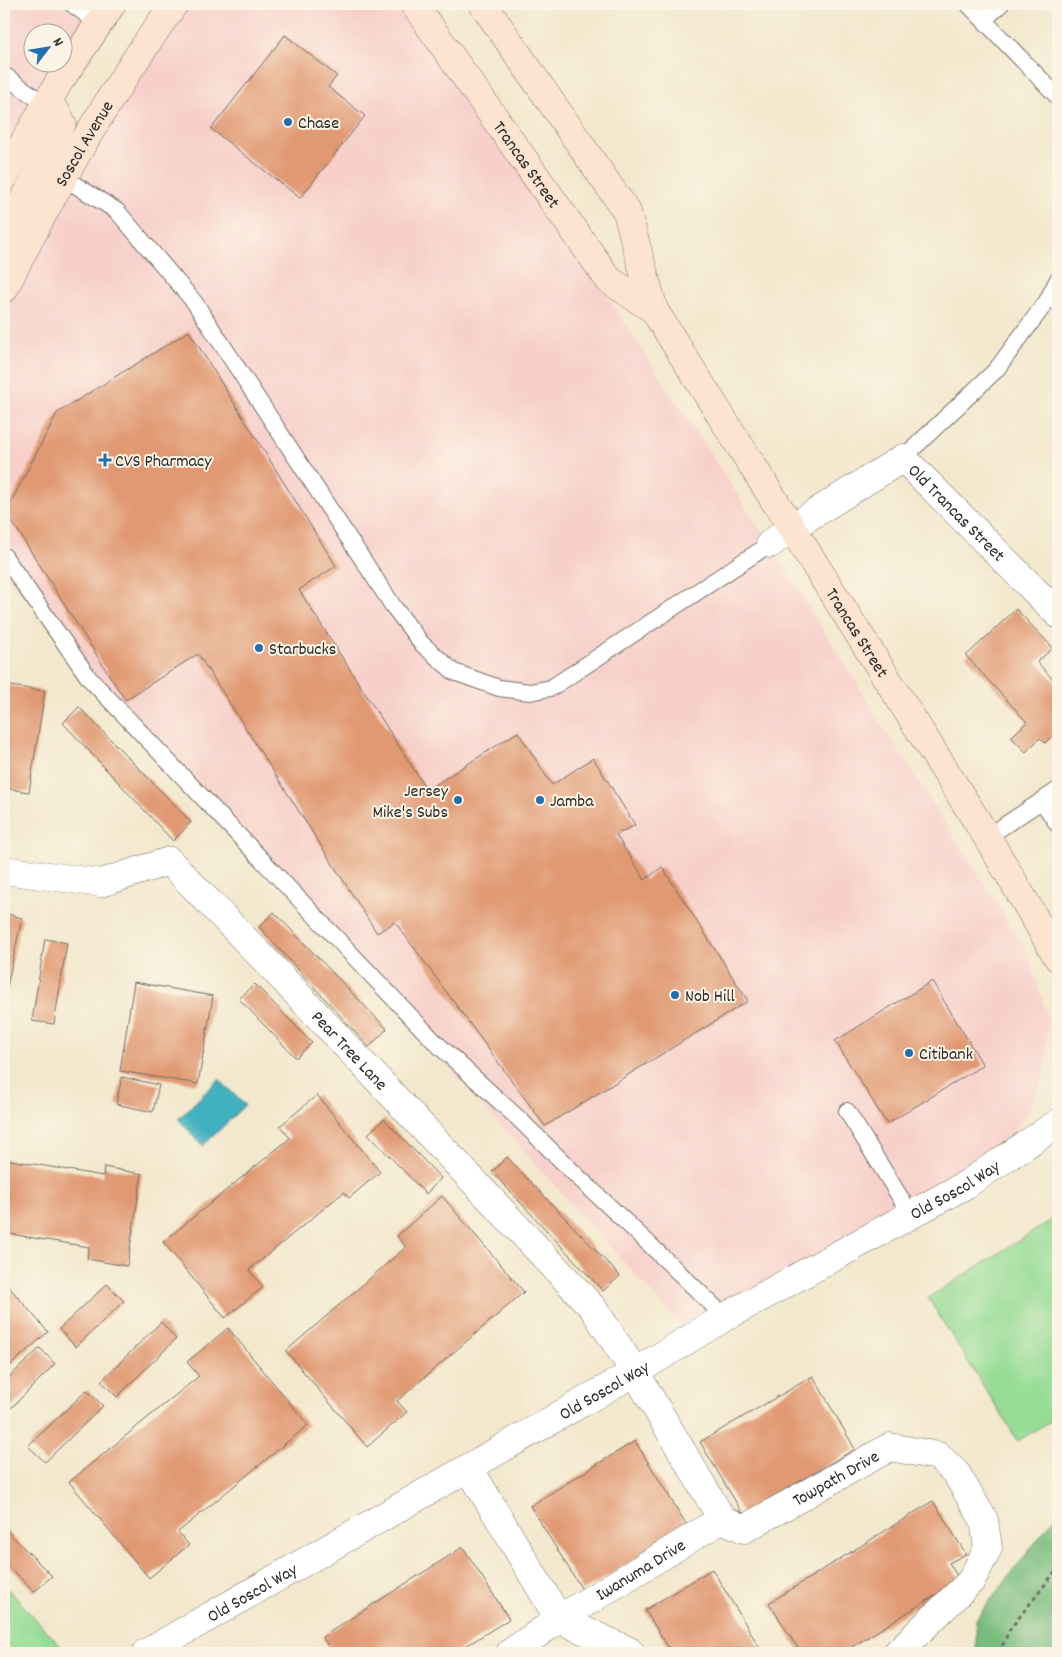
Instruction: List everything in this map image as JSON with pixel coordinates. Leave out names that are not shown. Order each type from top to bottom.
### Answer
[{"type":"main road","name":"Soscol Avenue","points":[[4,289],[33,232],[128,70],[174,4]]},
{"type":"main road","points":[[158,27],[190,4]]},
{"type":"main road","name":"Trancas Street","points":[[483,4],[627,212],[654,310],[781,536],[988,837],[1057,954]]},
{"type":"main road","name":"Trancas Street","points":[[416,6],[609,280],[654,310]]},
{"type":"main road","points":[[4,177],[46,104],[105,14]]},
{"type":"main road","points":[[4,237],[54,143],[62,123],[56,112],[46,104]]},
{"type":"street","name":"Old Trancas Street","points":[[781,536],[903,458],[1058,614]]},
{"type":"street","name":"Pear Tree Lane","points":[[4,870],[101,883],[169,862],[269,964],[593,1308],[635,1372]]},
{"type":"street","name":"Old Soscol Way","points":[[146,1653],[635,1372],[725,1317],[967,1184],[1058,1123]]},
{"type":"street","points":[[635,1372],[722,1519]]},
{"type":"street","name":"Towpath Drive","points":[[722,1519],[744,1529],[890,1447],[938,1456],[956,1473],[984,1520],[988,1548],[971,1581],[897,1653]]},
{"type":"street","points":[[469,1468],[558,1619],[630,1653]]},
{"type":"street","name":"Iwanuma Drive","points":[[510,1653],[558,1619],[722,1519]]},
{"type":"lane","points":[[72,4],[105,14]]},
{"type":"lane","points":[[968,4],[1058,97]]},
{"type":"lane","points":[[984,20],[1001,4]]},
{"type":"lane","points":[[4,75],[46,104]]},
{"type":"lane","points":[[64,178],[117,211],[194,303],[393,606],[422,644],[454,672],[499,688],[530,692],[551,688],[781,536]]},
{"type":"lane","points":[[903,458],[996,370],[1047,302],[1058,279]]},
{"type":"lane","points":[[4,556],[89,678],[109,700],[434,1042],[519,1119],[725,1317]]},
{"type":"lane","points":[[988,837],[1058,790]]},
{"type":"lane","points":[[1042,800],[1058,825]]},
{"type":"lane","points":[[847,1111],[911,1215]]},
{"type":"path","points":[[999,1653],[1010,1629],[1058,1568]]},
{"type":"shaded area","points":[[4,4],[112,4],[72,68],[72,22],[22,22],[22,72],[70,72],[4,177]]},
{"type":"shaded area","points":[[190,4],[413,4],[420,11],[770,544],[898,750],[1027,950],[1048,1019],[1044,1076],[1035,1098],[1018,1125],[967,1184],[691,1337],[4,573],[4,289],[158,27]]},
{"type":"green space","points":[[1058,1216],[1058,1416],[1018,1441],[928,1298]]},
{"type":"green space","points":[[1058,1513],[1058,1653],[976,1653],[976,1619]]},
{"type":"green space","points":[[4,1585],[67,1653],[4,1653]]},
{"type":"water","points":[[219,1079],[245,1105],[203,1146],[178,1119]]},
{"type":"building","name":"Chase","points":[[285,35],[337,76],[328,87],[365,116],[300,198],[211,129]]},
{"type":"building","points":[[189,331],[336,566],[299,590],[427,790],[518,732],[552,785],[593,758],[635,825],[616,835],[645,880],[662,867],[748,1001],[545,1126],[395,922],[377,933],[198,654],[125,700],[6,512],[57,413]]},
{"type":"building","points":[[1016,609],[1053,648],[1037,662],[1058,685],[1058,730],[1045,743],[1040,738],[1026,752],[1011,737],[1027,722],[966,656]]},
{"type":"building","points":[[4,685],[45,691],[29,792],[4,788]]},
{"type":"building","points":[[79,707],[191,822],[173,841],[63,723]]},
{"type":"building","points":[[274,912],[387,1029],[369,1047],[259,927]]},
{"type":"building","points":[[4,913],[22,918],[5,996],[4,996]]},
{"type":"building","points":[[45,939],[67,943],[54,1024],[32,1021]]},
{"type":"building","name":"Citibank","points":[[932,981],[983,1065],[887,1124],[835,1041]]},
{"type":"building","points":[[134,982],[213,996],[198,1084],[120,1071]]},
{"type":"building","points":[[255,984],[312,1043],[296,1058],[239,999]]},
{"type":"building","points":[[122,1077],[159,1085],[153,1112],[116,1104]]},
{"type":"building","points":[[317,1095],[380,1172],[349,1198],[344,1192],[249,1270],[263,1287],[225,1318],[163,1242],[290,1138],[280,1126]]},
{"type":"building","points":[[384,1119],[441,1178],[426,1194],[368,1134]]},
{"type":"building","points":[[507,1157],[620,1276],[603,1291],[492,1172]]},
{"type":"building","points":[[4,1159],[103,1176],[104,1167],[142,1174],[127,1266],[87,1259],[89,1247],[4,1233]]},
{"type":"building","points":[[442,1196],[524,1292],[397,1401],[407,1412],[367,1447],[286,1351],[406,1247],[397,1236]]},
{"type":"building","points":[[4,1281],[48,1332],[4,1371]]},
{"type":"building","points":[[107,1284],[124,1301],[76,1347],[59,1329]]},
{"type":"building","points":[[161,1322],[176,1339],[117,1397],[101,1381]]},
{"type":"building","points":[[228,1328],[308,1425],[178,1532],[189,1545],[149,1578],[69,1482],[199,1376],[187,1362]]},
{"type":"building","points":[[40,1348],[55,1364],[7,1412],[4,1409],[4,1382]]},
{"type":"building","points":[[813,1376],[855,1449],[743,1514],[700,1442]]},
{"type":"building","points":[[87,1390],[103,1406],[45,1462],[28,1446]]},
{"type":"building","points":[[635,1441],[688,1527],[583,1591],[530,1506]]},
{"type":"building","points":[[933,1501],[966,1554],[949,1563],[960,1580],[842,1653],[801,1653],[769,1603]]},
{"type":"building","points":[[4,1528],[52,1576],[34,1592],[4,1561]]},
{"type":"building","points":[[463,1547],[509,1619],[455,1653],[333,1653],[322,1637]]},
{"type":"building","points":[[712,1569],[763,1653],[672,1653],[645,1610]]},
{"type":"place","name":"Chase","points":[[288,122]]},
{"type":"place","name":"CVS Pharmacy","points":[[105,460]]},
{"type":"place","name":"Starbucks","points":[[259,648]]},
{"type":"place","name":"Jersey Mike's Subs","points":[[458,800]]},
{"type":"place","name":"Jamba","points":[[540,800]]},
{"type":"place","name":"Nob Hill","points":[[675,995]]},
{"type":"place","name":"Citibank","points":[[909,1053]]}]
